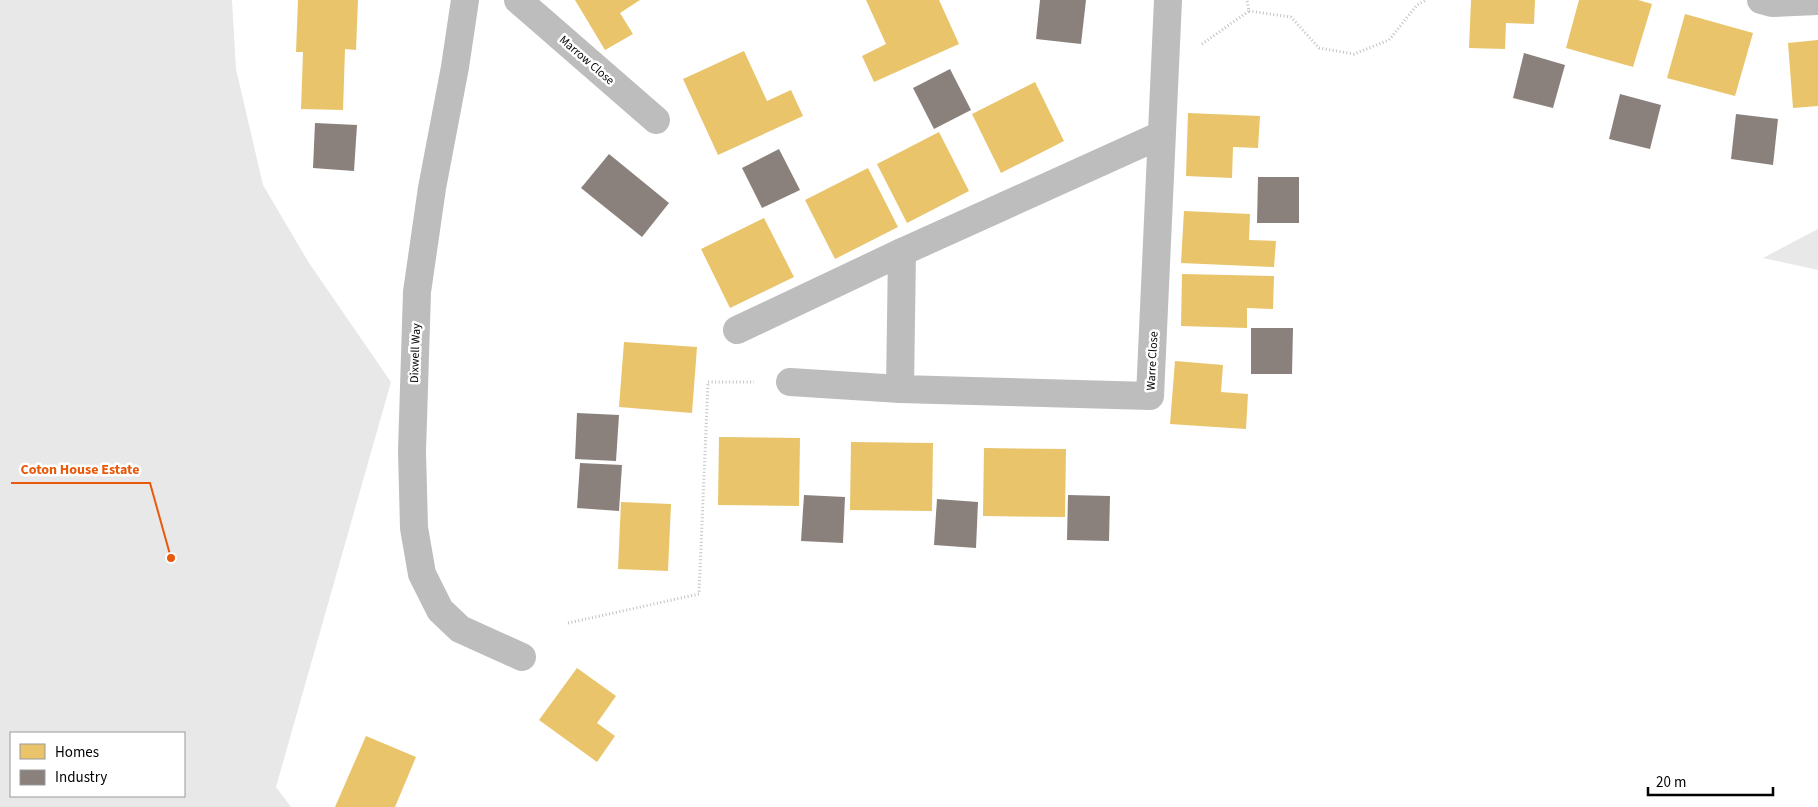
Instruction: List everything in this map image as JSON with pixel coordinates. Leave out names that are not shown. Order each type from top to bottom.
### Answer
[{"type":"street","name":"Dixwell Way","points":[[465,0],[455,67],[432,188],[417,292],[412,451],[414,528],[422,574],[440,610],[460,630],[522,657]]},
{"type":"street","name":"Marrow Close","points":[[518,0],[656,120]]},
{"type":"street","name":"Warre Close","points":[[790,382],[900,389],[1150,396],[1168,0]]},
{"type":"street","points":[[1761,0],[1772,3],[1818,1]]},
{"type":"street","points":[[737,330],[902,252],[1161,135]]},
{"type":"street","points":[[900,389],[902,252]]},
{"type":"path","points":[[1247,0],[1249,11]]},
{"type":"path","points":[[1164,70],[1249,11],[1291,17],[1319,48],[1354,54],[1390,40],[1417,5],[1426,0]]},
{"type":"path","points":[[568,623],[699,594],[708,382],[790,382]]},
{"type":"shaded area","points":[[0,0],[232,0],[236,69],[263,185],[309,263],[391,382],[276,787],[291,807],[0,807]]},
{"type":"shaded area","points":[[1818,229],[1818,270],[1763,258]]},
{"type":"building: Homes","points":[[298,0],[358,0],[356,50],[345,49],[343,110],[301,109],[303,52],[296,52]]},
{"type":"building: Homes","points":[[575,0],[640,0],[620,13],[633,34],[605,50]]},
{"type":"building: Homes","points":[[866,0],[939,0],[959,44],[874,82],[862,56],[886,44]]},
{"type":"building: Homes","points":[[1471,0],[1535,0],[1534,24],[1506,23],[1505,49],[1469,48]]},
{"type":"building: Homes","points":[[1579,0],[1638,0],[1652,4],[1633,67],[1566,48]]},
{"type":"building: Homes","points":[[1685,14],[1753,33],[1735,96],[1667,78]]},
{"type":"building: Homes","points":[[1818,40],[1818,106],[1793,108],[1788,43]]},
{"type":"building: Homes","points":[[744,51],[767,101],[791,90],[803,116],[718,155],[683,79]]},
{"type":"building: Homes","points":[[1035,82],[1064,141],[1001,173],[972,114]]},
{"type":"building: Homes","points":[[1188,113],[1260,116],[1258,148],[1233,147],[1232,178],[1186,176]]},
{"type":"building: Homes","points":[[939,132],[969,191],[907,223],[877,164]]},
{"type":"building: Homes","points":[[868,168],[898,227],[835,259],[805,200]]},
{"type":"building: Homes","points":[[1184,211],[1250,214],[1249,240],[1276,241],[1274,267],[1181,263]]},
{"type":"building: Homes","points":[[764,218],[794,277],[730,308],[701,249]]},
{"type":"building: Homes","points":[[1182,274],[1274,276],[1273,309],[1247,308],[1247,328],[1181,326]]},
{"type":"building: Homes","points":[[624,342],[697,347],[692,413],[619,407]]},
{"type":"building: Homes","points":[[1175,361],[1223,365],[1221,392],[1248,394],[1246,429],[1170,424]]},
{"type":"building: Homes","points":[[719,437],[800,438],[799,506],[718,505]]},
{"type":"building: Homes","points":[[851,442],[933,443],[932,511],[850,510]]},
{"type":"building: Homes","points":[[984,448],[1066,449],[1065,517],[983,516]]},
{"type":"building: Homes","points":[[621,502],[671,504],[668,571],[618,569]]},
{"type":"building: Homes","points":[[577,668],[616,696],[597,723],[615,736],[597,762],[539,720]]},
{"type":"building: Homes","points":[[366,736],[416,757],[395,807],[335,807]]},
{"type":"building: Industry","points":[[1040,0],[1086,0],[1081,44],[1036,39]]},
{"type":"building: Industry","points":[[1524,53],[1565,65],[1553,108],[1513,98]]},
{"type":"building: Industry","points":[[950,69],[971,110],[934,129],[913,88]]},
{"type":"building: Industry","points":[[1620,94],[1661,105],[1650,149],[1609,139]]},
{"type":"building: Industry","points":[[1736,114],[1778,119],[1773,165],[1731,159]]},
{"type":"building: Industry","points":[[315,123],[357,125],[354,171],[313,168]]},
{"type":"building: Industry","points":[[779,149],[800,190],[762,208],[742,168]]},
{"type":"building: Industry","points":[[609,154],[669,203],[642,237],[581,188]]},
{"type":"building: Industry","points":[[1258,177],[1299,177],[1299,223],[1257,223]]},
{"type":"building: Industry","points":[[1251,328],[1293,328],[1292,374],[1251,374]]},
{"type":"building: Industry","points":[[577,413],[619,415],[616,461],[575,459]]},
{"type":"building: Industry","points":[[580,463],[622,465],[619,511],[577,508]]},
{"type":"building: Industry","points":[[804,495],[845,497],[843,543],[801,541]]},
{"type":"building: Industry","points":[[1068,495],[1110,496],[1109,541],[1067,540]]},
{"type":"building: Industry","points":[[937,499],[978,502],[976,548],[934,545]]},
{"type":"place","name":"Coton House Estate","points":[[171,558]]}]
